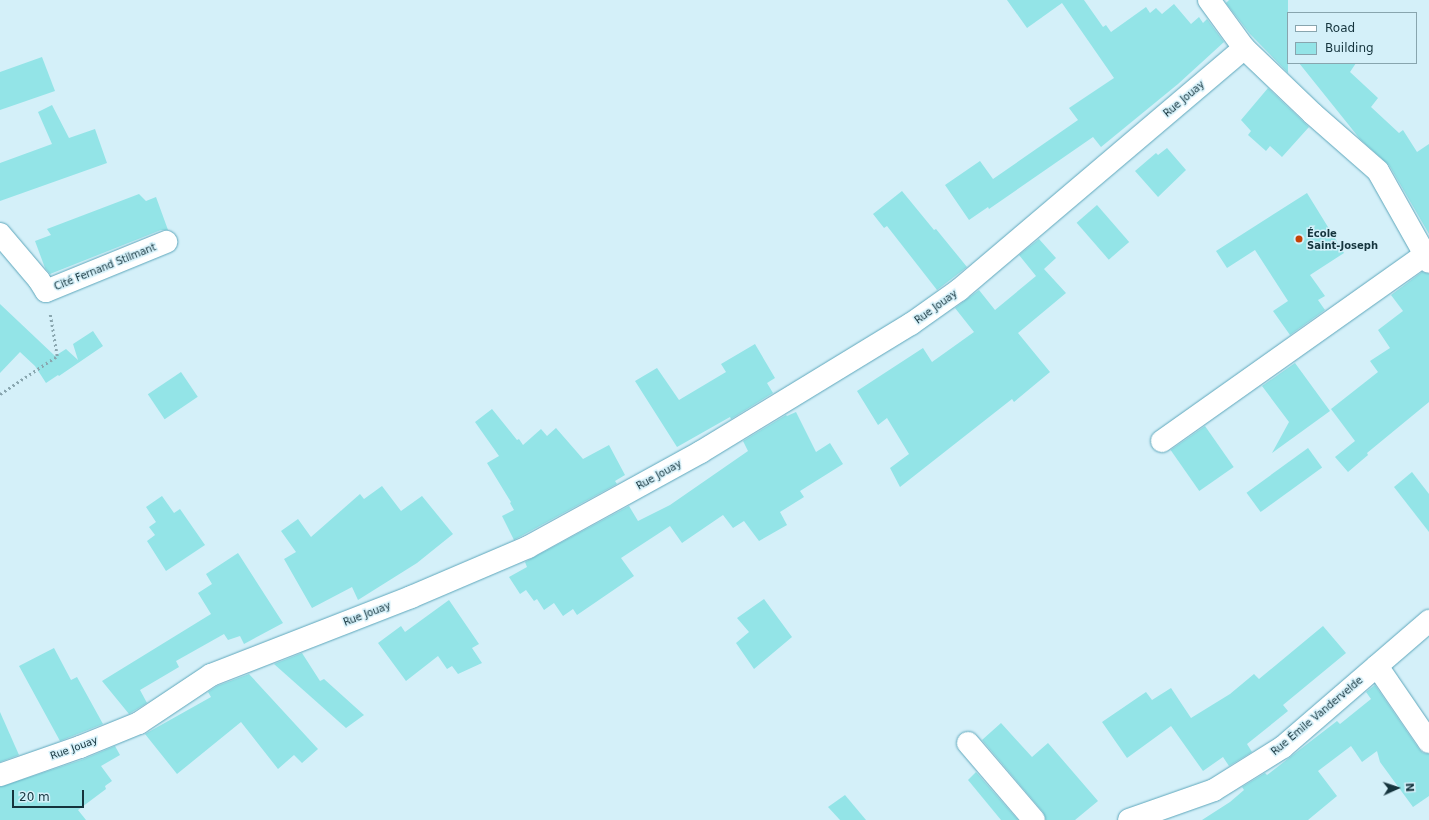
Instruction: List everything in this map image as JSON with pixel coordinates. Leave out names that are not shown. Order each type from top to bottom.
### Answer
[{"type":"street","points":[[1162,441],[1427,259],[1378,172],[1313,114],[1244,48],[1209,0]]},
{"type":"street","name":"Rue Jouay","points":[[0,775],[80,747],[140,723],[211,675],[411,597],[528,547],[701,452],[911,324],[959,290],[1244,48]]},
{"type":"street","name":"Cité Fernand Stilmant","points":[[0,234],[39,280],[46,291],[166,242]]},
{"type":"street","name":"Rue Émile Vandervelde","points":[[1129,820],[1214,790],[1283,746],[1429,621]]},
{"type":"street","points":[[1377,666],[1429,742]]},
{"type":"street","points":[[968,743],[1034,820]]},
{"type":"path","points":[[0,394],[57,356],[46,291]]},
{"type":"building","points":[[1007,0],[1084,0],[1103,27],[1106,25],[1111,32],[1146,7],[1150,13],[1156,8],[1162,14],[1174,4],[1191,24],[1199,17],[1203,23],[1207,19],[1224,42],[1178,84],[1101,147],[1093,137],[989,209],[988,207],[969,220],[945,185],[980,161],[993,179],[1078,120],[1069,108],[1114,78],[1062,3],[1027,28]]},
{"type":"building","points":[[1229,0],[1288,0],[1288,73],[1250,34],[1226,3]]},
{"type":"building","points":[[42,57],[55,91],[0,110],[0,72]]},
{"type":"building","points":[[1300,64],[1355,64],[1350,72],[1378,98],[1371,107],[1399,133],[1403,130],[1417,152],[1429,144],[1429,234],[1389,165],[1360,139]]},
{"type":"building","points":[[1268,88],[1309,127],[1282,157],[1270,146],[1266,151],[1248,135],[1251,131],[1241,120]]},
{"type":"building","points":[[52,105],[69,138],[95,129],[107,163],[0,201],[0,163],[52,144],[38,112]]},
{"type":"building","points":[[1167,148],[1186,170],[1158,197],[1135,171],[1156,153],[1158,155]]},
{"type":"building","points":[[902,191],[967,267],[937,290],[887,226],[884,228],[873,214]]},
{"type":"building","name":"École Saint-Joseph","points":[[1307,193],[1344,253],[1310,275],[1325,296],[1318,300],[1325,310],[1290,335],[1273,311],[1288,301],[1255,250],[1227,268],[1216,251]]},
{"type":"building","points":[[139,194],[146,201],[156,197],[168,230],[161,230],[50,274],[45,268],[35,241],[51,235],[47,229]]},
{"type":"building","points":[[1097,205],[1129,242],[1109,260],[1077,223]]},
{"type":"building","points":[[1039,239],[1056,258],[1044,269],[1066,293],[1018,333],[1050,372],[1014,402],[1012,399],[900,487],[890,468],[909,454],[887,418],[878,425],[857,391],[923,348],[932,362],[974,332],[955,308],[979,290],[995,310],[1036,276],[1019,255]]},
{"type":"building","points":[[1422,272],[1429,274],[1429,402],[1367,453],[1368,455],[1348,472],[1335,457],[1355,441],[1331,409],[1378,372],[1370,361],[1390,348],[1378,330],[1403,311],[1391,295]]},
{"type":"building","points":[[0,304],[55,356],[66,349],[78,360],[73,344],[93,331],[103,346],[59,376],[58,375],[46,383],[35,366],[20,352],[0,373]]},
{"type":"building","points":[[755,344],[775,378],[767,383],[773,393],[731,419],[730,417],[677,447],[635,381],[657,368],[679,400],[726,372],[721,364]]},
{"type":"building","points":[[1295,363],[1330,411],[1272,453],[1289,422],[1262,386]]},
{"type":"building","points":[[181,372],[198,397],[165,419],[148,394]]},
{"type":"building","points":[[492,409],[517,440],[519,439],[523,445],[541,429],[547,436],[556,428],[583,459],[609,445],[625,475],[615,481],[617,484],[514,540],[502,516],[514,510],[510,503],[511,502],[487,463],[499,456],[475,422]]},
{"type":"building","points":[[796,412],[816,452],[830,443],[843,464],[800,491],[804,497],[780,512],[787,525],[759,541],[744,521],[733,528],[723,515],[682,543],[670,526],[621,558],[634,576],[577,615],[573,609],[563,616],[554,603],[544,610],[537,599],[534,601],[526,590],[520,594],[509,577],[527,567],[525,562],[629,506],[638,521],[670,505],[748,451],[743,441],[786,415],[787,416]]},
{"type":"building","points":[[1205,426],[1234,467],[1199,491],[1171,450]]},
{"type":"building","points":[[1308,448],[1322,467],[1261,512],[1247,493]]},
{"type":"building","points":[[1412,472],[1429,494],[1429,532],[1394,487]]},
{"type":"building","points":[[382,486],[401,511],[422,496],[453,534],[417,563],[358,600],[352,587],[312,608],[284,559],[296,552],[281,531],[298,519],[311,537],[360,494],[364,499]]},
{"type":"building","points":[[162,496],[174,513],[180,509],[205,545],[166,571],[147,541],[155,535],[149,527],[156,522],[146,507]]},
{"type":"building","points":[[238,553],[283,623],[244,644],[240,636],[228,640],[224,634],[176,661],[179,667],[140,690],[147,703],[129,714],[102,681],[211,614],[198,593],[212,584],[206,574]]},
{"type":"building","points":[[764,599],[792,637],[754,669],[736,643],[749,632],[737,618]]},
{"type":"building","points":[[449,600],[479,644],[472,648],[482,663],[458,674],[452,666],[447,669],[438,656],[406,681],[378,643],[401,626],[405,632]]},
{"type":"building","points":[[1323,626],[1346,653],[1283,705],[1288,711],[1247,744],[1252,752],[1229,766],[1223,757],[1203,771],[1171,726],[1127,758],[1102,722],[1146,692],[1152,700],[1171,688],[1191,718],[1230,694],[1254,674],[1259,679]]},
{"type":"building","points":[[54,648],[71,680],[77,677],[103,724],[60,741],[19,666]]},
{"type":"building","points":[[302,653],[320,681],[324,679],[364,715],[346,728],[274,664]]},
{"type":"building","points":[[249,674],[318,749],[302,763],[294,755],[278,769],[241,722],[177,774],[145,734],[211,697],[208,692],[217,686]]},
{"type":"building","points":[[1375,685],[1419,749],[1423,753],[1429,754],[1429,796],[1413,807],[1380,762],[1377,751],[1362,762],[1351,746],[1318,771],[1337,796],[1308,820],[1202,820],[1230,802],[1244,790],[1242,787],[1265,773],[1267,775],[1337,721],[1340,724],[1371,699],[1366,692]]},
{"type":"building","points":[[0,712],[19,755],[0,762]]},
{"type":"building","points":[[1001,723],[1032,757],[1048,743],[1098,801],[1075,820],[1046,820],[1043,812],[982,740]]},
{"type":"building","points":[[115,746],[120,755],[101,766],[112,781],[105,786],[106,789],[78,810],[86,820],[0,820],[0,787],[84,759]]},
{"type":"building","points":[[976,772],[1018,820],[1001,820],[968,780]]},
{"type":"building","points":[[845,795],[866,820],[840,820],[828,807]]},
{"type":"place","name":"École Saint-Joseph","points":[[1299,239]]}]
